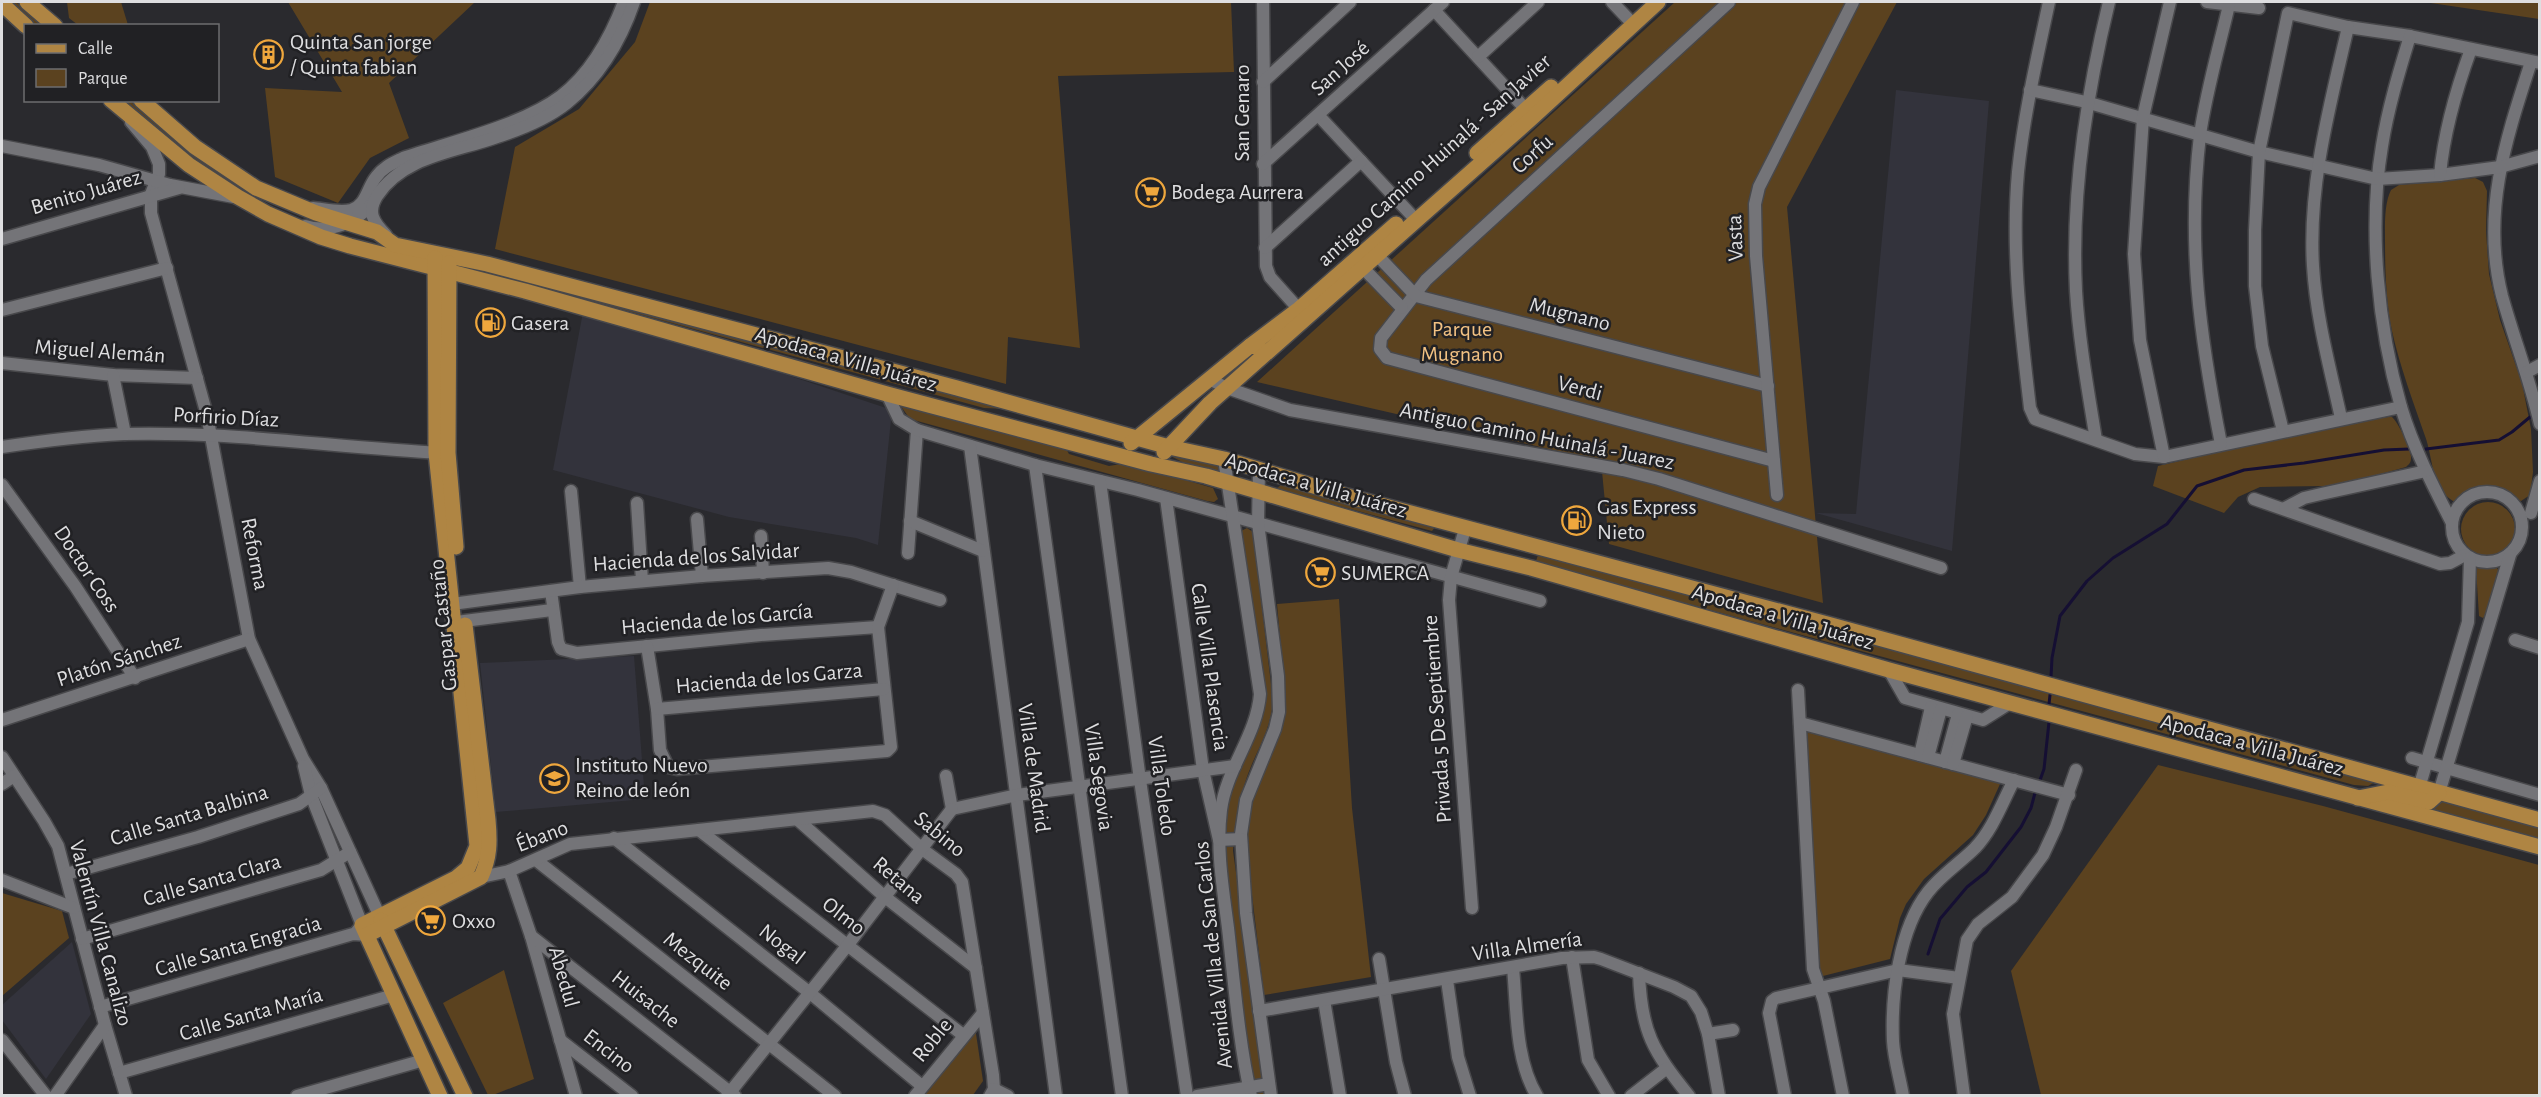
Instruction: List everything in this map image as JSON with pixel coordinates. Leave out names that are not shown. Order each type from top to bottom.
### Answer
[{"type":"main road","points":[[27,2],[53,24]]},
{"type":"main road","points":[[1630,21],[1644,2]]},
{"type":"main road","points":[[1151,464],[1227,388],[1274,348],[1303,314],[1364,269],[1413,216],[1630,21],[1658,2]]},
{"type":"main road","points":[[2,4],[24,24]]},
{"type":"main road","name":"Apodaca a Villa Juárez","points":[[113,102],[189,165],[238,197],[264,212],[330,240],[442,262],[487,264],[1169,447],[1224,459],[1465,529],[1832,625],[2540,820]]},
{"type":"main road","name":"Apodaca a Villa Juárez","points":[[143,102],[195,147],[256,188],[301,208],[377,232],[398,246],[442,262],[887,394],[1227,482],[1458,550],[1542,571],[1889,670],[2540,847]]},
{"type":"main road","name":"antiguo Camino Huinalá - San Javier","points":[[1119,455],[1136,438],[1251,346],[1303,314],[1413,216]]},
{"type":"main road","name":"Gaspar Castaño","points":[[361,932],[481,877],[488,862],[490,846],[457,604],[442,453],[442,262]]},
{"type":"main road","points":[[774,362],[779,342]]},
{"type":"main road","points":[[1251,346],[1274,348]]},
{"type":"main road","name":"Gaspar Castaño","points":[[382,922],[456,878],[468,868],[477,846],[460,621]]},
{"type":"main road","points":[[2358,798],[2388,792],[2429,802],[2439,793]]},
{"type":"main road","points":[[382,922],[465,1095]]},
{"type":"main road","points":[[361,932],[394,995],[440,1095]]},
{"type":"street","points":[[301,208],[348,211],[356,208],[363,202],[376,177],[387,166],[403,158],[515,121],[546,106],[576,82],[613,31],[624,2]]},
{"type":"street","points":[[264,212],[310,228],[324,229],[346,223],[361,215],[372,204],[387,182],[408,167],[525,127],[548,116],[584,87],[603,65],[619,39],[634,2]]},
{"type":"street","name":"San Genaro","points":[[1263,2],[1266,272],[1303,314]]},
{"type":"street","points":[[1263,81],[1350,2]]},
{"type":"street","points":[[1478,57],[1538,2]]},
{"type":"street","points":[[1612,2],[1630,21]]},
{"type":"street","name":"Corfu","points":[[1380,349],[1381,338],[1426,280],[1730,2]]},
{"type":"street","name":"Vasta","points":[[1777,495],[1756,256],[1755,204],[1759,187],[1853,2]]},
{"type":"street","points":[[2049,2],[2030,90],[2018,172],[2016,225],[2019,311],[2030,411],[2038,421],[2135,454],[2164,457],[2341,418],[2402,408]]},
{"type":"street","points":[[2096,440],[2080,334],[2076,289],[2076,208],[2086,102],[2109,2]]},
{"type":"street","points":[[2164,457],[2140,340],[2134,254],[2143,117],[2170,2]]},
{"type":"street","points":[[2207,2],[2259,8]]},
{"type":"street","points":[[2221,444],[2204,357],[2197,301],[2193,237],[2201,134],[2229,5]]},
{"type":"street","points":[[1438,6],[1478,57],[1530,113]]},
{"type":"street","name":"San José","points":[[1263,164],[1319,116],[1438,6]]},
{"type":"street","points":[[2283,431],[2262,346],[2255,286],[2254,230],[2259,152],[2288,13],[2348,27],[2410,36],[2535,62],[2507,137],[2495,206],[2496,261],[2502,295],[2527,372],[2540,424]]},
{"type":"street","points":[[2341,418],[2321,326],[2313,266],[2313,226],[2318,167],[2348,27]]},
{"type":"street","points":[[2410,36],[2394,90],[2377,179],[2377,279],[2382,320],[2402,408],[2426,471],[2452,524]]},
{"type":"street","points":[[2440,175],[2443,145],[2455,94],[2471,49]]},
{"type":"street","points":[[2030,90],[2143,117],[2259,152],[2377,179],[2440,175],[2500,167],[2540,156]]},
{"type":"street","name":"Reforma","points":[[126,113],[156,155],[159,174],[154,190],[152,213],[197,378],[210,435],[249,639],[316,792]]},
{"type":"street","points":[[1319,116],[1413,216]]},
{"type":"street","points":[[2,146],[99,165],[154,190],[183,187],[238,197]]},
{"type":"street","points":[[1265,249],[1361,161]]},
{"type":"street","name":"Benito Juárez","points":[[2,239],[154,190]]},
{"type":"street","points":[[372,204],[372,219],[398,246]]},
{"type":"street","points":[[1377,255],[1414,294]]},
{"type":"street","points":[[2,310],[167,268]]},
{"type":"street","points":[[1364,269],[1402,308]]},
{"type":"street","name":"Mugnano","points":[[1414,294],[1768,386]]},
{"type":"street","name":"Verdi","points":[[1380,349],[1387,358],[1774,461]]},
{"type":"street","name":"Miguel Alemán","points":[[2,363],[113,375],[197,378]]},
{"type":"street","points":[[2527,372],[2540,365]]},
{"type":"street","points":[[113,375],[126,434]]},
{"type":"street","name":"Antiguo Camino Huinalá - Juarez","points":[[1209,379],[1227,388],[1290,410],[1623,470],[1659,479],[1941,568]]},
{"type":"street","points":[[887,394],[899,419],[917,430],[1035,465],[1258,522],[1540,601]]},
{"type":"street","points":[[908,553],[917,430]]},
{"type":"street","name":"Porfirio Díaz","points":[[2,447],[66,438],[126,434],[210,435],[442,453]]},
{"type":"street","name":"Villa de Madrid","points":[[970,446],[1056,1095]]},
{"type":"street","name":"Avenida Villa de San Carlos","points":[[1224,459],[1260,694],[1258,707],[1222,803],[1219,840],[1231,955],[1250,1092]]},
{"type":"street","name":"Villa Segovia","points":[[1035,465],[1122,1095]]},
{"type":"street","name":"Avenida Villa de San Carlos","points":[[1260,470],[1257,491],[1258,522],[1278,676],[1278,720],[1246,800],[1241,839],[1246,913],[1270,1090]]},
{"type":"street","points":[[2285,508],[2304,498],[2426,471]]},
{"type":"street","name":"Villa Toledo","points":[[1100,481],[1140,780],[1187,1095]]},
{"type":"street","points":[[2254,499],[2440,564],[2467,557],[2488,563],[2510,555],[2518,546],[2531,515],[2540,481]]},
{"type":"street","name":"Doctor Coss","points":[[2,485],[75,586],[135,678]]},
{"type":"street","points":[[572,490],[580,587]]},
{"type":"street","points":[[2419,788],[2468,622],[2467,557],[2453,538],[2452,524],[2455,512],[2463,501],[2485,492],[2498,493],[2509,498],[2531,515]]},
{"type":"street","name":"Calle Villa Plasencia","points":[[1166,498],[1203,771],[1219,840]]},
{"type":"street","points":[[637,502],[642,581]]},
{"type":"street","points":[[697,519],[702,576]]},
{"type":"street","points":[[910,521],[983,551]]},
{"type":"street","name":"Privada 5 De Septiembre","points":[[1465,529],[1451,577],[1449,600],[1472,908]]},
{"type":"street","points":[[762,536],[763,573]]},
{"type":"street","points":[[2439,793],[2510,555]]},
{"type":"street","name":"Hacienda de los Salvidar","points":[[457,604],[580,587],[828,568],[850,572],[940,600]]},
{"type":"street","points":[[647,646],[657,709],[660,750],[668,767],[677,769],[887,751],[891,747],[878,627],[893,585]]},
{"type":"street","points":[[460,621],[552,610],[551,591]]},
{"type":"street","name":"Hacienda de los García","points":[[552,610],[561,649],[577,653],[761,635],[878,627]]},
{"type":"street","points":[[2468,622],[2489,628]]},
{"type":"street","name":"Platón Sánchez","points":[[2,720],[249,639]]},
{"type":"street","points":[[2515,640],[2540,648]]},
{"type":"street","points":[[2460,647],[2481,653]]},
{"type":"street","points":[[1889,670],[1905,698],[1936,708],[1983,720],[2010,703]]},
{"type":"street","points":[[1258,678],[1278,676]]},
{"type":"street","name":"Hacienda de los Garza","points":[[657,709],[884,689]]},
{"type":"street","points":[[1798,690],[1813,969],[1820,987],[1843,1095]]},
{"type":"street","points":[[1924,756],[1936,708]]},
{"type":"street","points":[[1949,763],[1962,715]]},
{"type":"street","points":[[1800,723],[2069,795]]},
{"type":"street","name":"Valentín Villa Canalizo","points":[[2,757],[52,834],[66,874],[100,1007],[126,1095]]},
{"type":"street","points":[[2412,758],[2540,795]]},
{"type":"street","points":[[731,1094],[768,1043],[848,946],[952,809],[1017,795],[1235,766]]},
{"type":"street","points":[[1964,1095],[1953,1014],[1967,940],[1978,924],[2012,897],[2043,855],[2069,795],[2076,770]]},
{"type":"street","points":[[2,784],[14,776]]},
{"type":"street","points":[[946,776],[952,809]]},
{"type":"street","points":[[1903,1095],[1893,1044],[1893,1019],[1898,970],[1908,929],[1921,901],[1930,889],[1985,836],[2014,780]]},
{"type":"street","points":[[316,792],[350,852],[382,922]]},
{"type":"street","points":[[316,792],[336,861],[361,932]]},
{"type":"street","name":"Calle Santa Balbina","points":[[66,874],[198,837],[299,804],[316,792]]},
{"type":"street","name":"Sabino","points":[[798,820],[873,810],[885,815],[922,849],[956,874],[962,882],[983,1013],[992,1092]]},
{"type":"street","name":"Ébano","points":[[481,877],[509,871],[570,844],[798,820]]},
{"type":"street","name":"Retana","points":[[798,820],[885,897],[976,968]]},
{"type":"street","name":"Olmo","points":[[699,830],[963,1035]]},
{"type":"street","name":"Nogal","points":[[614,838],[810,993],[918,1091]]},
{"type":"street","points":[[1219,840],[1241,839]]},
{"type":"street","name":"Calle Santa Clara","points":[[82,939],[321,870],[350,852]]},
{"type":"street","name":"Mezquite","points":[[536,860],[835,1095]]},
{"type":"street","points":[[2,869],[6,881],[74,908]]},
{"type":"street","name":"Abedul","points":[[509,871],[531,936],[576,1095]]},
{"type":"street","name":"Calle Santa Engracia","points":[[100,1007],[361,932]]},
{"type":"street","name":"Huisache","points":[[531,936],[731,1094]]},
{"type":"street","points":[[1572,957],[1588,1060],[1609,1095]]},
{"type":"street","name":"Villa Almería","points":[[1259,1011],[1572,957],[1594,957],[1639,973],[1691,996],[1701,1012],[1708,1034],[1719,1095]]},
{"type":"street","points":[[1379,959],[1396,1062],[1405,1095]]},
{"type":"street","points":[[1513,968],[1526,1070],[1537,1095]]},
{"type":"street","points":[[1785,1095],[1770,1006],[1776,998],[1898,970],[1959,978]]},
{"type":"street","points":[[1639,973],[1640,1004],[1652,1045],[1689,1095]]},
{"type":"street","points":[[1447,980],[1458,1057],[1470,1095]]},
{"type":"street","name":"Calle Santa María","points":[[118,1073],[394,995]]},
{"type":"street","points":[[1323,1000],[1340,1095]]},
{"type":"street","name":"Roble","points":[[918,1091],[983,1013]]},
{"type":"street","points":[[55,1095],[105,1025]]},
{"type":"street","points":[[1708,1034],[1733,1030]]},
{"type":"street","name":"Encino","points":[[560,1040],[632,1095]]},
{"type":"street","points":[[2,1041],[46,1095]]},
{"type":"street","points":[[297,1095],[424,1060]]},
{"type":"street","points":[[1631,1095],[1667,1068]]},
{"type":"street","points":[[1197,1095],[1270,1090]]},
{"type":"street","points":[[992,1092],[1008,1095]]},
{"type":"shaded area","points":[[1896,90],[1989,101],[1952,551],[1816,513],[1856,514]]},
{"type":"shaded area","points":[[584,307],[892,410],[878,545],[856,538],[729,517],[553,470]]},
{"type":"shaded area","points":[[634,656],[645,799],[496,812],[480,663]]},
{"type":"shaded area","points":[[72,942],[91,1014],[46,1079],[2,1020],[2,1005]]},
{"type":"green space","points":[[8,2],[16,2],[43,24],[35,24]]},
{"type":"green space","points":[[67,2],[121,2],[128,24],[77,24],[69,18]]},
{"type":"green space","points":[[288,2],[475,2],[389,83],[409,138],[370,158],[338,203],[275,177],[265,88],[342,92]]},
{"type":"green space","points":[[650,2],[1231,2],[1234,72],[1058,76],[1080,348],[1008,337],[1006,384],[495,249],[515,147],[579,109],[635,42]]},
{"type":"green space","name":"Parque Mugnano","points":[[1675,2],[1897,2],[1787,207],[1823,603],[1609,544],[1601,461],[1257,382]]},
{"type":"green space","points":[[2424,2],[2539,2],[2539,19]]},
{"type":"green space","points":[[122,102],[131,102],[170,135],[243,187],[308,219],[222,181],[166,140]]},
{"type":"green space","points":[[2475,178],[2483,182],[2487,191],[2486,231],[2489,274],[2500,320],[2522,383],[2531,429],[2533,472],[2530,495],[2521,501],[2490,489],[2484,489],[2453,501],[2440,488],[2399,358],[2388,309],[2385,221],[2391,190],[2399,185]]},
{"type":"green space","points":[[543,288],[562,290],[1007,409],[984,408]]},
{"type":"green space","points":[[900,401],[1064,445],[1069,454],[1109,466],[1126,463],[1213,488],[1218,499],[1214,502],[1207,501],[910,419],[900,405]]},
{"type":"green space","points":[[2392,417],[2398,424],[2411,454],[2410,463],[2406,467],[2363,479],[2325,486],[2260,487],[2238,497],[2224,513],[2153,486],[2158,466],[2299,433]]},
{"type":"green space","points":[[1168,452],[1222,467],[1222,473],[1184,463],[1169,455]]},
{"type":"green space","points":[[1281,485],[1435,527],[1432,531],[1276,489]]},
{"type":"green space","points":[[2488,502],[2507,510],[2515,529],[2507,548],[2488,556],[2469,548],[2461,529],[2469,510]]},
{"type":"green space","points":[[1247,528],[1253,532],[1273,701],[1263,741],[1241,796],[1233,851],[1267,1096],[1255,1095],[1225,872],[1223,831],[1227,802],[1260,723],[1255,637],[1241,531]]},
{"type":"green space","points":[[1539,552],[2375,782],[2368,786],[2354,785],[1541,564],[1536,561]]},
{"type":"green space","points":[[2489,565],[2496,567],[2501,573],[2483,618],[2479,616],[2476,568]]},
{"type":"green space","points":[[1339,599],[1352,808],[1371,977],[1264,995],[1246,845],[1248,807],[1283,719],[1286,704],[1277,604]]},
{"type":"green space","points":[[1808,730],[1998,781],[2000,784],[1986,815],[1973,835],[1924,879],[1906,904],[1900,918],[1890,959],[1823,976],[1817,973],[1806,733]]},
{"type":"green space","points":[[2158,765],[2323,806],[2539,865],[2539,1095],[2041,1095],[2011,971]]},
{"type":"green space","points":[[2443,798],[2539,825],[2539,838],[2395,799]]},
{"type":"green space","points":[[2,893],[62,911],[69,938],[2,996]]},
{"type":"green space","points":[[504,970],[534,1079],[488,1095],[443,1003]]},
{"type":"green space","points":[[975,1027],[983,1081],[973,1095],[920,1096]]},
{"type":"waterway","points":[[2426,449],[2499,440],[2530,417]]},
{"type":"waterway","points":[[2051,677],[2060,616],[2087,581],[2113,558],[2167,524],[2197,486],[2244,470],[2384,450],[2409,449]]},
{"type":"waterway","points":[[2049,704],[2050,695]]},
{"type":"waterway","points":[[2039,783],[2044,769],[2049,722]]},
{"type":"waterway","points":[[1928,954],[1940,919],[1967,887],[1986,872],[2021,827],[2031,808],[2036,789]]},
{"type":"place","name":"Quinta San jorge / Quinta fabian","points":[[269,55]]},
{"type":"place","name":"Bodega Aurrera","points":[[1150,192]]},
{"type":"place","name":"Gasera","points":[[490,323]]},
{"type":"place","name":"Gas Express Nieto","points":[[1576,520]]},
{"type":"place","name":"SUMERCA","points":[[1320,573]]},
{"type":"place","name":"Instituto Nuevo Reino de león","points":[[554,778]]},
{"type":"place","name":"Oxxo","points":[[431,921]]}]
